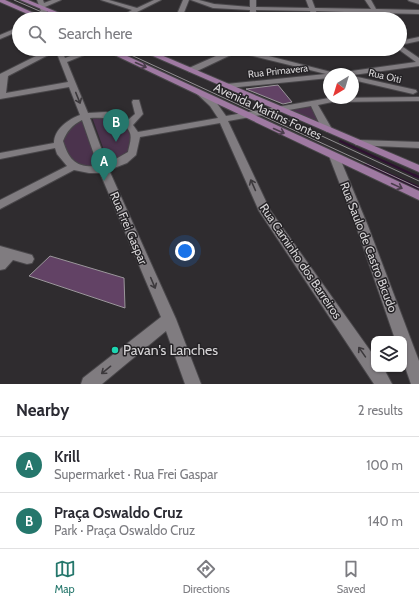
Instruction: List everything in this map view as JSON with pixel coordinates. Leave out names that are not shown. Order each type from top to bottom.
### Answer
[{"type":"main road","points":[[0,0],[28,12]]},
{"type":"main road","points":[[23,0],[54,12]]},
{"type":"main road","name":"Avenida Martins Fontes","points":[[121,56],[419,196]]},
{"type":"main road","name":"Avenida Martins Fontes","points":[[158,56],[419,169]]},
{"type":"street","points":[[40,0],[43,12]]},
{"type":"street","points":[[42,7],[58,0]]},
{"type":"street","points":[[104,0],[135,11],[158,0]]},
{"type":"street","points":[[181,12],[186,0]]},
{"type":"street","points":[[194,0],[222,8],[419,12]]},
{"type":"street","points":[[253,0],[253,9]]},
{"type":"street","points":[[310,0],[313,11]]},
{"type":"street","points":[[368,0],[375,12]]},
{"type":"street","points":[[411,0],[419,2]]},
{"type":"street","points":[[0,37],[12,32]]},
{"type":"street","points":[[407,42],[419,39]]},
{"type":"street","points":[[407,53],[419,62]]},
{"type":"street","points":[[43,56],[2,76],[1,97],[72,84]]},
{"type":"street","name":"Rua Frei Gaspar","points":[[60,56],[85,116],[104,170],[169,319],[193,384]]},
{"type":"street","points":[[62,61],[76,56]]},
{"type":"street","points":[[192,70],[222,56]]},
{"type":"street","points":[[264,56],[323,71]]},
{"type":"street","points":[[359,72],[419,62]]},
{"type":"street","name":"Rua Primavera","points":[[230,86],[323,77]]},
{"type":"street","name":"Rua Oiti","points":[[359,80],[417,96]]},
{"type":"street","name":"Rua Caminho dos Barreiros","points":[[200,93],[213,104],[224,119],[265,211],[384,384]]},
{"type":"street","points":[[135,135],[314,102],[417,96]]},
{"type":"street","points":[[128,125],[139,114],[136,102]]},
{"type":"street","points":[[314,102],[327,129]]},
{"type":"street","points":[[106,115],[116,118],[128,125],[135,135],[133,153],[116,166],[104,170],[82,169],[74,166],[63,158],[58,145],[60,135],[68,123],[85,116],[106,115]]},
{"type":"street","points":[[359,143],[419,145]]},
{"type":"street","points":[[0,156],[58,145]]},
{"type":"street","name":"Rua Saulo de Castro Bicudo","points":[[334,156],[362,226],[403,336]]},
{"type":"street","points":[[0,205],[74,166]]},
{"type":"street","points":[[0,265],[5,253],[27,260]]},
{"type":"street","points":[[89,384],[169,319]]},
{"type":"street","name":"Rua Saulo de Castro Bicudo","points":[[407,351],[415,382]]},
{"type":"shaded area","points":[[310,106],[312,106],[319,123],[287,110]]},
{"type":"shaded area","points":[[96,116],[110,118],[120,122],[128,130],[130,135],[131,146],[129,151],[109,164],[92,117]]},
{"type":"shaded area","points":[[83,118],[97,167],[79,164],[61,144],[69,127]]},
{"type":"building","points":[[278,85],[292,102],[283,104],[246,89]]},
{"type":"building","points":[[50,256],[124,278],[125,308],[29,276]]},
{"type":"waterway","points":[[340,141],[416,176]]},
{"type":"waterway","points":[[367,166],[419,190]]},
{"type":"waterway","points":[[414,175],[419,177]]},
{"type":"tram line","points":[[14,0],[42,12]]},
{"type":"tram line","points":[[133,56],[419,188]]},
{"type":"tram line","points":[[283,118],[419,181]]},
{"type":"place","name":"Praça Oswaldo Cruz","points":[[116,142]]},
{"type":"place","name":"Krill","points":[[104,181]]},
{"type":"place","name":"Pavan's Lanches","points":[[115,350]]}]
